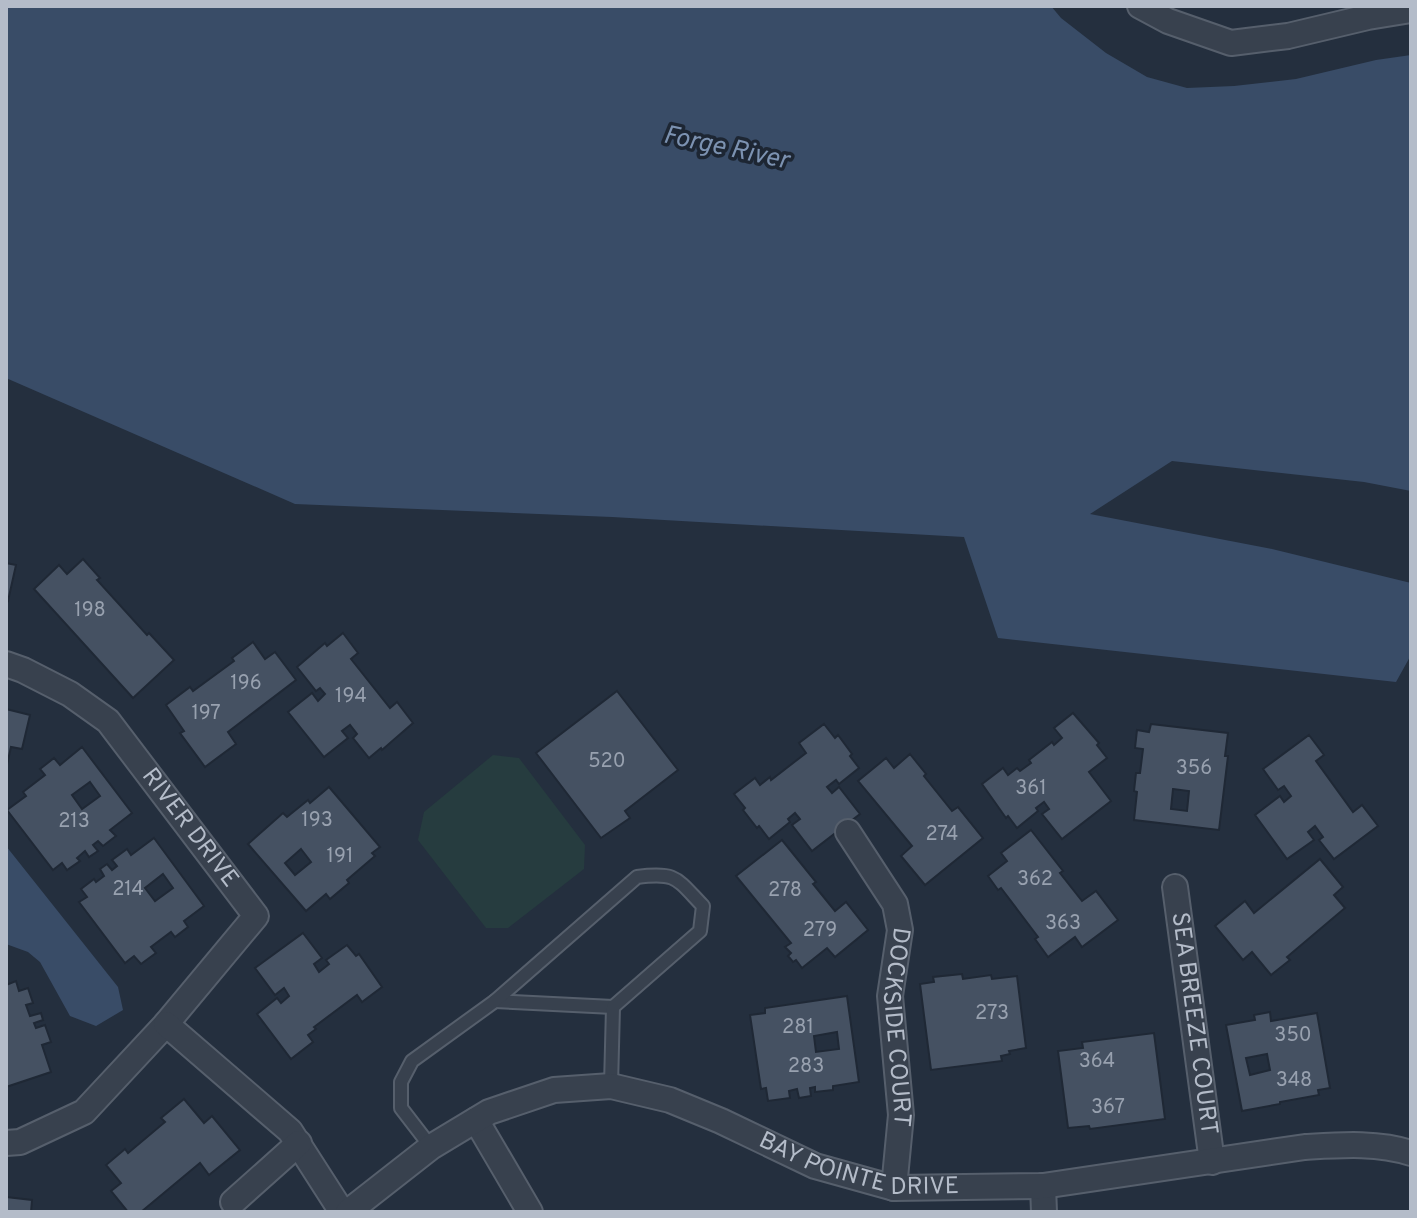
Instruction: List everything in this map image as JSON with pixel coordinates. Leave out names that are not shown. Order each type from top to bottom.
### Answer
[{"type":"street","points":[[1140,6],[1168,21],[1231,43],[1288,36],[1369,12],[1411,10]]},
{"type":"street","name":"RIVER DRIVE","points":[[6,664],[70,694],[108,721],[256,916],[166,1024],[84,1112],[20,1142],[6,1143]]},
{"type":"street","name":"DOCKSIDE COURT","points":[[848,832],[895,904],[900,930],[890,996],[901,1115],[894,1188]]},
{"type":"street","name":"SEA BREEZE COURT","points":[[1175,887],[1212,1162]]},
{"type":"street","points":[[166,1024],[290,1131],[345,1212]]},
{"type":"street","name":"BAY POINTE DRIVE","points":[[345,1212],[431,1147],[489,1112],[554,1090],[611,1086],[670,1100],[815,1166],[894,1188],[1043,1186],[1305,1147],[1349,1144],[1411,1153]]},
{"type":"street","points":[[476,1120],[530,1212]]},
{"type":"street","points":[[233,1202],[299,1143]]},
{"type":"street","points":[[1043,1186],[1044,1212]]},
{"type":"lane","points":[[431,1147],[401,1108],[401,1082],[412,1061],[495,1001],[637,877],[659,874],[676,878],[703,906],[700,931],[613,1007],[495,1001]]},
{"type":"lane","points":[[611,1086],[613,1007]]},
{"type":"green space","points":[[493,755],[519,758],[585,845],[584,869],[508,928],[486,928],[418,840],[424,812]]},
{"type":"water","name":"Forge River","points":[[6,6],[1051,6],[1061,18],[1106,53],[1147,77],[1187,88],[1296,79],[1411,55],[1411,491],[1364,482],[1172,461],[1090,514],[1272,549],[1411,583],[1411,655],[1396,682],[998,638],[964,537],[612,517],[295,504],[6,378]]},
{"type":"water","points":[[6,846],[118,987],[123,1010],[96,1026],[70,1016],[40,962],[28,952],[6,944]]},
{"type":"building","points":[[83,559],[100,578],[97,580],[174,660],[133,698],[34,589],[59,565],[67,574]]},
{"type":"building","points":[[6,563],[16,565],[8,601],[6,600]]},
{"type":"building","points":[[343,633],[358,653],[351,659],[390,708],[397,702],[413,723],[369,758],[353,738],[357,734],[350,725],[342,731],[348,738],[324,757],[288,712],[312,693],[318,701],[325,694],[320,688],[316,691],[297,667],[325,643],[327,646]]},
{"type":"building","points":[[253,642],[265,659],[275,652],[296,680],[228,732],[236,744],[205,767],[180,733],[184,731],[166,705],[190,687],[193,691],[234,661],[232,658]]},
{"type":"building","points":[[617,691],[678,770],[625,811],[630,818],[601,838],[536,753]]},
{"type":"building","points":[[6,709],[30,715],[22,749],[11,747],[6,769]]},
{"type":"building","points":[[1073,713],[1099,743],[1097,745],[1107,758],[1089,772],[1111,801],[1062,839],[1042,814],[1049,809],[1044,802],[1017,828],[982,784],[1003,768],[1008,775],[1031,763],[1029,760],[1062,738],[1054,728]]},
{"type":"building","points":[[824,724],[835,738],[838,735],[859,768],[839,784],[836,780],[827,787],[832,793],[839,787],[860,814],[812,851],[792,825],[800,819],[795,813],[788,819],[790,822],[769,839],[743,810],[745,808],[734,794],[755,778],[760,785],[770,777],[771,780],[806,753],[799,743]]},
{"type":"building","points":[[1151,724],[1228,733],[1219,830],[1134,820],[1136,773],[1140,773],[1143,749],[1135,748],[1137,730],[1149,732]],"holes":[[[1173,789],[1189,791],[1187,811],[1171,809]]]},
{"type":"building","points":[[1309,735],[1324,755],[1316,761],[1353,812],[1362,805],[1378,826],[1334,859],[1319,840],[1323,837],[1315,826],[1308,832],[1314,840],[1287,859],[1255,815],[1280,796],[1284,802],[1291,796],[1284,786],[1278,790],[1263,769]]},
{"type":"building","points":[[82,747],[132,813],[110,830],[116,836],[103,846],[98,841],[93,845],[98,851],[89,857],[85,851],[77,858],[80,861],[67,870],[62,863],[53,870],[7,810],[26,796],[23,792],[45,775],[40,769],[54,758],[60,765]],"holes":[[[90,782],[100,796],[82,809],[72,795]]]},
{"type":"building","points":[[910,754],[952,811],[958,807],[983,838],[925,885],[901,856],[912,846],[858,781],[886,758],[894,768]]},
{"type":"building","points":[[329,787],[380,847],[372,853],[375,856],[347,880],[349,883],[330,899],[326,894],[306,911],[248,844],[283,813],[287,817],[308,800],[310,803]],"holes":[[[301,849],[311,862],[295,875],[285,863]]]},
{"type":"building","points":[[1031,830],[1082,901],[1096,891],[1118,920],[1082,947],[1075,937],[1048,957],[1035,939],[1038,937],[1001,888],[998,890],[988,876],[1007,861],[1001,853]]},
{"type":"building","points":[[154,838],[204,906],[184,921],[188,927],[175,937],[171,932],[151,947],[156,953],[141,964],[134,956],[125,963],[79,902],[87,897],[81,889],[104,876],[100,869],[107,864],[112,870],[117,866],[112,860],[127,849],[131,855]],"holes":[[[163,874],[173,888],[155,901],[145,888]]]},
{"type":"building","points":[[782,840],[835,911],[846,902],[868,930],[835,957],[827,948],[802,968],[788,956],[791,953],[785,947],[791,943],[736,876]]},
{"type":"building","points":[[1320,859],[1343,887],[1334,895],[1345,908],[1287,957],[1290,960],[1271,975],[1252,952],[1243,960],[1215,926],[1245,901],[1254,913]]},
{"type":"building","points":[[303,933],[322,958],[314,964],[319,972],[329,964],[326,960],[347,945],[356,956],[359,954],[382,987],[362,1002],[357,995],[314,1027],[316,1029],[308,1035],[313,1042],[291,1059],[257,1014],[277,998],[281,1003],[289,996],[284,988],[275,995],[255,968]]},
{"type":"building","points":[[962,974],[963,979],[991,975],[992,979],[1017,976],[1026,1048],[1009,1051],[1010,1054],[1001,1056],[1002,1061],[931,1070],[920,984],[934,982],[933,977]]},
{"type":"building","points":[[16,981],[19,991],[28,988],[33,1003],[26,1005],[30,1016],[41,1013],[43,1020],[34,1023],[36,1028],[45,1025],[51,1042],[42,1045],[51,1072],[6,1087],[6,985]]},
{"type":"building","points":[[847,996],[859,1082],[833,1086],[833,1090],[815,1092],[815,1087],[810,1088],[811,1096],[799,1098],[797,1089],[789,1091],[790,1098],[768,1101],[766,1088],[761,1089],[750,1015],[765,1013],[765,1008]],"holes":[[[837,1032],[839,1049],[816,1052],[814,1036]]]},
{"type":"building","points":[[1270,1012],[1271,1021],[1317,1013],[1330,1088],[1318,1090],[1319,1095],[1242,1111],[1226,1025],[1255,1020],[1254,1015]],"holes":[[[1267,1054],[1270,1070],[1250,1075],[1246,1058]]]},
{"type":"building","points":[[1154,1033],[1165,1119],[1090,1129],[1089,1126],[1068,1128],[1058,1051],[1083,1048],[1082,1042]]},
{"type":"building","points":[[184,1099],[204,1123],[212,1116],[240,1150],[209,1175],[200,1163],[141,1212],[128,1212],[111,1191],[121,1183],[106,1165],[125,1149],[128,1153],[165,1122],[161,1118]]},
{"type":"building","points":[[6,1197],[32,1200],[31,1212],[6,1212]]}]
